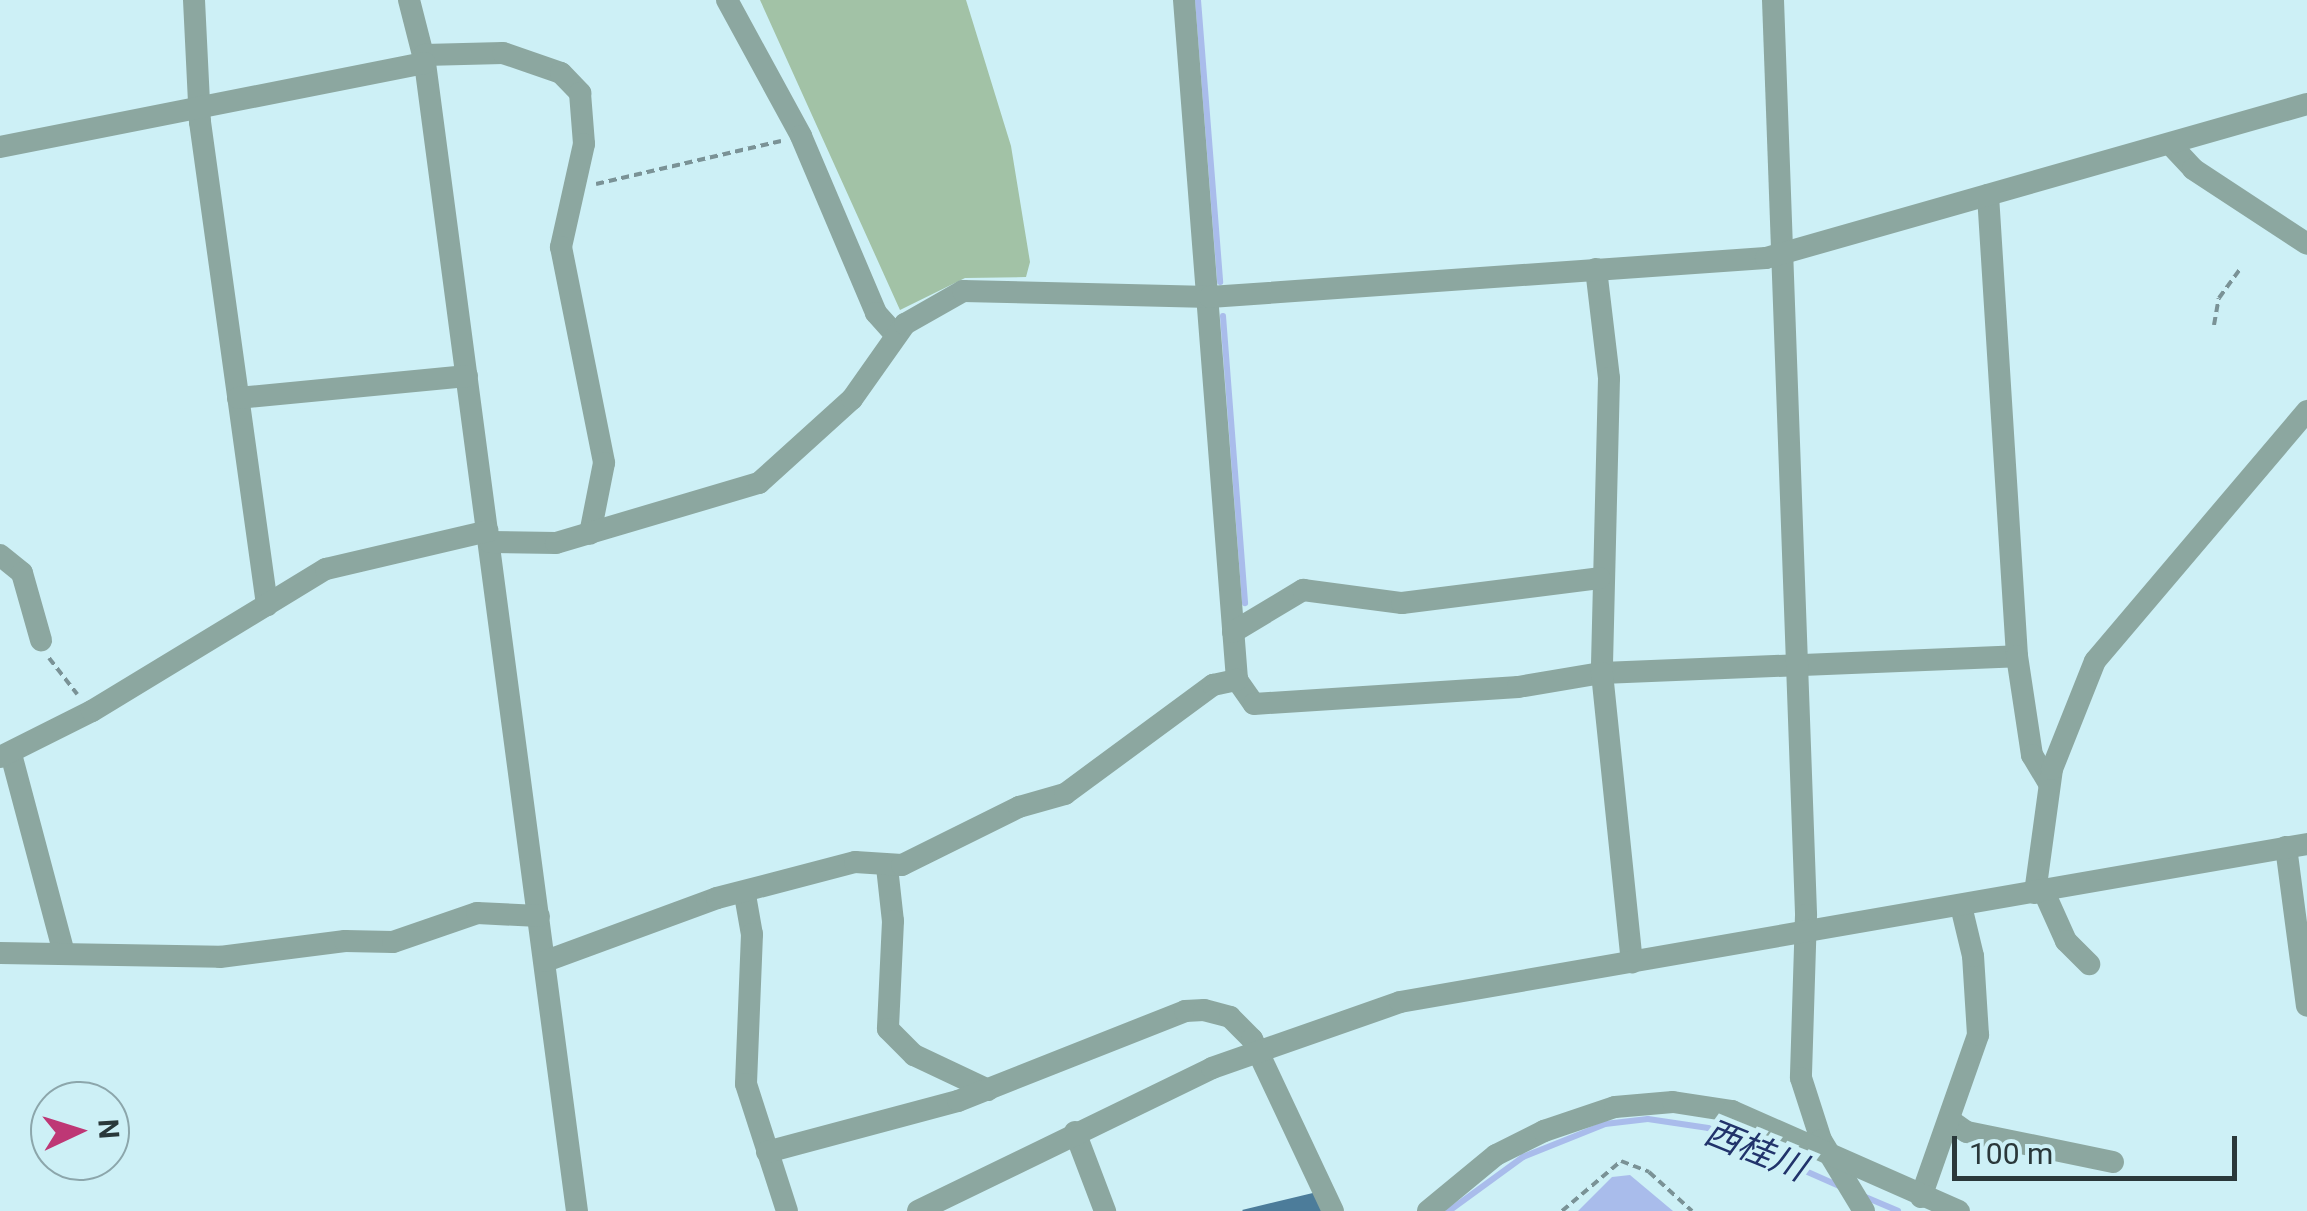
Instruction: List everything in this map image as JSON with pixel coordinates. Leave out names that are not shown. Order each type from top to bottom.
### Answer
[{"type":"street","points":[[194,0],[200,109],[267,605]]},
{"type":"street","points":[[409,0],[425,59],[577,1211]]},
{"type":"street","points":[[727,0],[801,136],[876,313],[896,335]]},
{"type":"street","points":[[1184,0],[1237,680],[1254,704],[1518,686],[1602,673],[2018,656]]},
{"type":"street","points":[[1773,0],[1804,934],[1801,1078],[1832,1158],[1864,1211]]},
{"type":"street","points":[[0,147],[200,109],[425,59],[503,53],[573,83],[583,103],[584,144],[571,187],[563,268],[604,463],[590,534]]},
{"type":"street","points":[[64,952],[5,756],[92,711],[326,569],[489,536],[540,546],[759,483],[852,399],[896,335],[915,316],[974,288],[1210,298],[1782,254],[2307,104]]},
{"type":"street","points":[[2170,144],[2194,169],[2307,244]]},
{"type":"street","points":[[1988,196],[2018,656],[2032,755],[2049,784]]},
{"type":"street","points":[[1596,269],[1609,378],[1600,578],[1602,673],[1632,962]]},
{"type":"street","points":[[238,398],[467,376]]},
{"type":"street","points":[[2089,964],[2066,941],[2039,893],[2049,784],[2076,702],[2106,644],[2307,410]]},
{"type":"street","points":[[0,555],[22,573],[41,640]]},
{"type":"street","points":[[1233,632],[1303,590],[1402,602],[1600,578]]},
{"type":"street","points":[[546,961],[718,898],[745,895],[855,862],[887,866],[1019,807],[1065,794],[1214,686],[1237,680]]},
{"type":"street","points":[[933,1207],[1075,1132],[1256,1051],[1400,1002],[2296,846],[2307,1006]]},
{"type":"street","points":[[887,866],[894,921],[888,1029],[914,1055],[988,1090]]},
{"type":"street","points":[[745,895],[752,934],[746,1084],[787,1211]]},
{"type":"street","points":[[1921,1197],[1952,1121],[1979,1017],[1961,906]]},
{"type":"street","points":[[0,953],[220,957],[346,941],[393,942],[477,914],[539,916]]},
{"type":"street","points":[[767,1152],[988,1090],[1185,1011],[1230,1017],[1256,1051],[1333,1211]]},
{"type":"street","points":[[1428,1211],[1511,1146],[1588,1115],[1642,1103],[1732,1111],[1959,1211]]},
{"type":"street","points":[[1952,1121],[1967,1132],[2113,1162]]},
{"type":"street","points":[[1075,1132],[1105,1211]]},
{"type":"path","points":[[571,187],[801,136]]},
{"type":"path","points":[[2214,325],[2219,298],[2240,269]]},
{"type":"path","points":[[41,640],[54,667],[92,711]]},
{"type":"path","points":[[1562,1211],[1621,1160],[1649,1172],[1692,1211]]},
{"type":"green space","points":[[760,0],[966,0],[1011,146],[1030,262],[1026,277],[965,278],[900,310]]},
{"type":"water","points":[[1630,1175],[1673,1211],[1578,1211],[1612,1177]]},
{"type":"building","points":[[1317,1192],[1322,1211],[1242,1210]]},
{"type":"waterway","points":[[1198,0],[1220,282]]},
{"type":"waterway","points":[[1223,316],[1245,603]]},
{"type":"waterway","name":"西桂川","points":[[1449,1211],[1523,1157],[1605,1124],[1648,1119],[1708,1128],[1842,1187]]},
{"type":"waterway","name":"西桂川","points":[[1863,1196],[1898,1211]]}]
